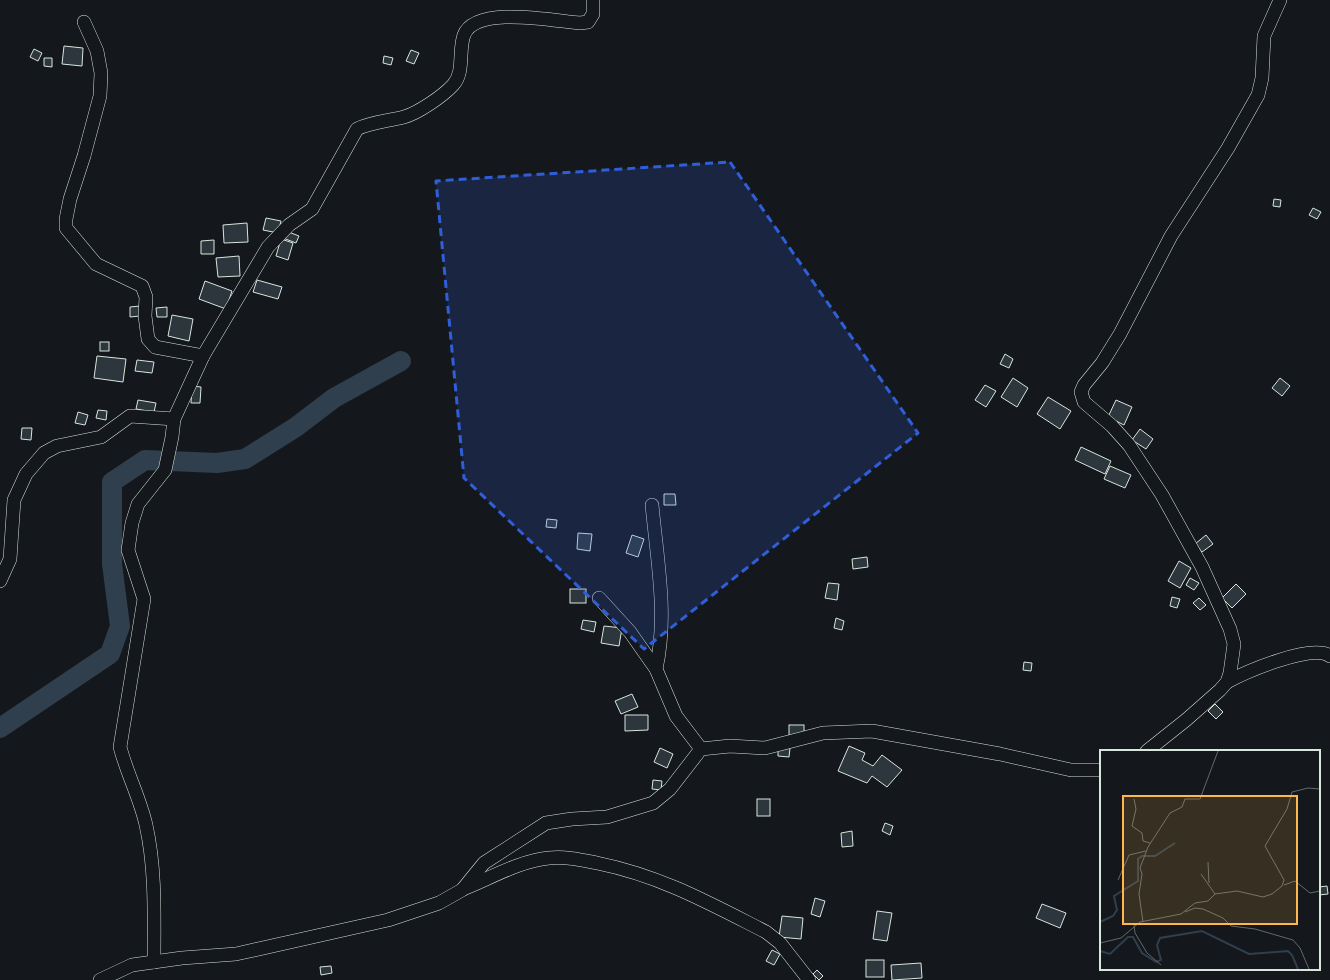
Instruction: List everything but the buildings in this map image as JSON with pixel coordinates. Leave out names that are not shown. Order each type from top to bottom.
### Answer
[{"type":"street","points":[[154,962],[154,891],[146,826],[136,793],[126,771],[120,747],[144,599],[128,550],[132,523],[138,504],[165,470],[174,419],[203,356],[268,247],[289,225],[312,208],[357,129],[406,116],[439,97],[453,85],[460,69],[464,35],[469,28],[477,22],[489,17],[503,16],[580,23],[588,22],[593,14],[593,0]]},
{"type":"street","points":[[1227,682],[1230,673],[1234,644],[1230,629],[1193,550],[1162,495],[1129,445],[1112,426],[1084,402],[1081,392],[1084,385],[1102,363],[1120,334],[1171,236],[1228,148],[1258,95],[1262,78],[1264,36],[1280,0]]},
{"type":"street","points":[[84,22],[97,51],[101,73],[100,96],[84,156],[70,199],[66,219],[66,228],[96,264],[142,286],[146,297],[146,332],[148,339],[155,347],[203,356]]},
{"type":"street","points":[[0,581],[10,559],[14,500],[26,474],[44,452],[57,446],[101,437],[130,416],[174,419]]},
{"type":"street","points":[[652,505],[661,602],[661,647],[656,669]]},
{"type":"street","points":[[599,598],[630,632],[656,669],[676,716],[702,749]]},
{"type":"street","points":[[1148,750],[1186,720],[1227,682],[1246,672],[1301,654],[1320,652],[1330,656]]},
{"type":"street","points":[[462,890],[484,863],[546,823],[607,817],[653,803],[670,789],[702,749],[730,746],[766,748],[823,733],[872,730],[1000,754],[1071,770],[1100,770]]},
{"type":"street","points":[[100,980],[132,965],[182,958],[236,954],[311,939],[388,920],[439,903],[462,890],[518,866],[550,858],[571,859],[611,866],[670,884],[766,932],[780,943],[810,980]]},
{"type":"highlighted area","points":[[730,162],[918,433],[644,649],[464,478],[436,181]]},
{"type":"waterway","points":[[0,728],[110,654],[120,626],[112,564],[112,482],[145,460],[217,463],[245,459],[296,427],[334,398],[401,361]]}]
